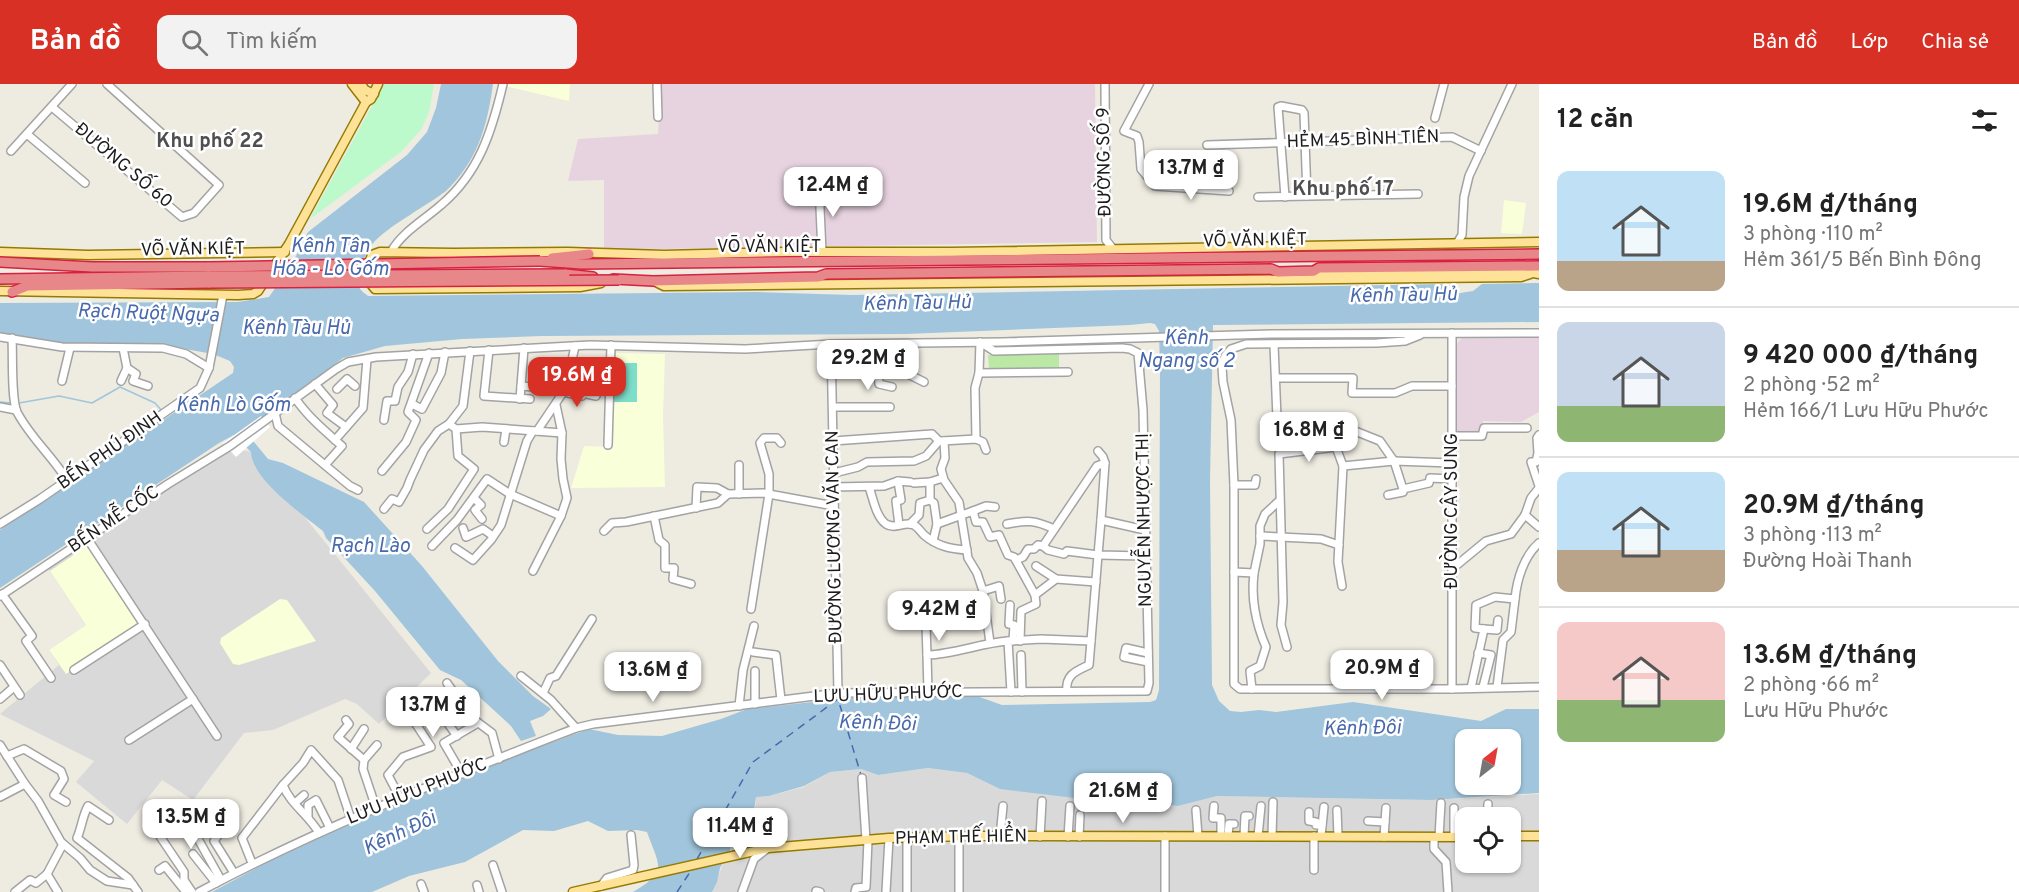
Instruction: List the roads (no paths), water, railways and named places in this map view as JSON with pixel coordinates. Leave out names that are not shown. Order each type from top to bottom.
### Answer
[{"type":"highway","points":[[540,261],[589,254]]},
{"type":"highway","name":"VÕ VĂN KIỆT","points":[[12,292],[27,286],[209,275],[540,261],[629,264],[1539,254]]},
{"type":"highway","points":[[0,256],[17,262]]},
{"type":"highway","name":"VÕ VĂN KIỆT","points":[[0,262],[209,275]]},
{"type":"highway","name":"VÕ VĂN KIỆT","points":[[0,279],[209,275],[566,274],[652,281],[818,277],[826,274],[1271,269],[1278,272],[1314,271],[1318,268],[1539,266]]},
{"type":"highway","points":[[209,275],[619,280]]},
{"type":"main road","points":[[352,84],[366,92]]},
{"type":"main road","points":[[285,252],[366,92],[378,84]]},
{"type":"main road","name":"VÕ VĂN KIỆT","points":[[391,252],[568,252],[664,255],[1539,242]]},
{"type":"main road","name":"VÕ VĂN KIỆT","points":[[0,252],[88,255],[285,252]]},
{"type":"main road","name":"VÕ VĂN KIỆT","points":[[0,291],[223,297],[253,294],[263,286],[285,252]]},
{"type":"main road","points":[[391,252],[376,252],[370,260],[369,281],[375,289],[580,287],[619,280]]},
{"type":"main road","points":[[223,297],[231,253]]},
{"type":"main road","name":"VÕ VĂN KIỆT","points":[[1314,271],[1319,273],[1521,271],[1535,274]]},
{"type":"main road","name":"VÕ VĂN KIỆT","points":[[652,281],[664,286],[1521,278],[1535,274]]},
{"type":"main road","points":[[1521,836],[1539,836]]},
{"type":"main road","name":"PHẠM THẾ HIỂN","points":[[768,848],[889,838],[1454,837]]},
{"type":"main road","points":[[579,891],[768,848]]},
{"type":"street","points":[[12,152],[72,84]]},
{"type":"street","name":"ĐƯỜNG SỐ 60","points":[[52,107],[182,217],[194,213],[219,185],[106,84]]},
{"type":"street","points":[[391,252],[397,241],[453,195],[473,169],[492,131],[503,84]]},
{"type":"street","points":[[657,84],[658,117]]},
{"type":"street","name":"ĐƯỜNG SỐ 9","points":[[1105,84],[1106,240],[1113,249]]},
{"type":"street","points":[[1149,84],[1124,131],[1137,136],[1141,169],[1155,186],[1229,191]]},
{"type":"street","points":[[1435,118],[1444,84]]},
{"type":"street","points":[[1457,243],[1462,235],[1466,187],[1512,84]]},
{"type":"street","points":[[1285,197],[1278,107],[1281,106],[1302,110],[1304,113],[1307,196]]},
{"type":"street","points":[[28,135],[84,183]]},
{"type":"street","name":"HẺM 45 BÌNH TIÊN","points":[[1207,145],[1452,137],[1481,151]]},
{"type":"street","points":[[819,186],[822,252]]},
{"type":"street","points":[[1258,197],[1418,194]]},
{"type":"street","points":[[1462,235],[1470,243]]},
{"type":"street","name":"ĐƯỜNG SỐ 9","points":[[1098,249],[1106,240]]},
{"type":"street","points":[[0,336],[70,348],[163,348],[186,354],[209,368],[223,297]]},
{"type":"street","points":[[1539,333],[1424,333],[1405,342],[1246,344],[1231,349],[1223,360],[1222,374],[1231,420],[1234,485],[1234,684],[1240,689],[1539,687]]},
{"type":"street","name":"BẾN MỄ CỐC","points":[[1,595],[168,484],[230,446],[332,372],[348,362],[367,358],[445,352],[611,345],[745,349],[831,344],[1002,342],[1270,334],[1424,333]]},
{"type":"street","name":"ĐƯỜNG CÂY SUNG","points":[[1452,333],[1452,689]]},
{"type":"street","points":[[12,338],[16,410],[35,439],[54,459],[67,480]]},
{"type":"street","points":[[976,439],[975,388],[979,373],[980,342]]},
{"type":"street","name":"NGUYỄN NHƯỢC THỊ","points":[[980,342],[994,351],[1122,348],[1138,353],[1143,410],[1149,683],[1146,691]]},
{"type":"street","name":"ĐƯỜNG LƯƠNG VĂN CAN","points":[[831,344],[838,693]]},
{"type":"street","points":[[608,445],[611,345]]},
{"type":"street","points":[[1274,345],[1277,418],[1341,425],[1380,441],[1394,461],[1403,489]]},
{"type":"street","points":[[455,548],[473,560],[501,525],[527,441],[564,392],[575,346]]},
{"type":"street","points":[[62,381],[70,348]]},
{"type":"street","points":[[121,381],[127,368],[123,348]]},
{"type":"street","points":[[520,399],[524,348]]},
{"type":"street","points":[[489,350],[483,396],[530,399]]},
{"type":"street","points":[[384,509],[392,500],[399,502],[408,488],[424,450],[438,431],[449,424],[463,406],[470,351]]},
{"type":"street","points":[[412,404],[422,409],[441,373],[445,352]]},
{"type":"street","points":[[382,471],[406,442],[416,420],[408,412],[429,353]]},
{"type":"street","points":[[384,420],[387,401],[394,401],[398,387],[408,372],[412,354]]},
{"type":"street","points":[[335,440],[363,408],[367,358]]},
{"type":"street","points":[[127,368],[136,374],[134,381],[148,386]]},
{"type":"street","name":"BẾN PHÚ ĐỊNH","points":[[0,524],[200,388],[209,368]]},
{"type":"street","points":[[878,368],[879,384],[892,387]]},
{"type":"street","points":[[832,370],[896,368],[924,382]]},
{"type":"street","points":[[332,372],[340,386],[347,379],[355,386]]},
{"type":"street","points":[[979,373],[1068,372]]},
{"type":"street","points":[[1276,378],[1353,378],[1352,393],[1395,393],[1412,386],[1452,386]]},
{"type":"street","points":[[315,384],[333,405],[327,413],[346,427]]},
{"type":"street","points":[[521,386],[546,388]]},
{"type":"street","points":[[564,392],[596,396]]},
{"type":"street","points":[[295,398],[303,410],[342,446],[325,465]]},
{"type":"street","points":[[533,571],[561,516],[567,498],[563,479],[562,433],[556,405]]},
{"type":"street","points":[[0,407],[16,410]]},
{"type":"street","points":[[832,407],[890,407]]},
{"type":"street","points":[[275,412],[278,426],[350,486],[358,490]]},
{"type":"street","points":[[449,424],[456,429],[482,427],[562,433]]},
{"type":"street","points":[[1452,436],[1482,436],[1484,428],[1527,428]]},
{"type":"street","points":[[456,429],[458,456],[510,494],[561,516]]},
{"type":"street","points":[[504,442],[506,429]]},
{"type":"street","points":[[833,441],[932,434],[941,441],[945,458],[941,469],[943,478],[959,502],[968,558],[978,573],[983,591],[990,643]]},
{"type":"street","points":[[1452,569],[1486,541],[1510,534],[1525,515],[1531,498],[1539,487],[1531,462],[1538,462],[1537,438],[1539,435]]},
{"type":"street","points":[[751,609],[769,494],[769,474],[759,443],[764,438],[777,438],[780,443]]},
{"type":"street","points":[[834,473],[858,467],[867,462],[914,461],[926,456],[941,441],[976,439],[983,442],[986,450]]},
{"type":"street","points":[[1287,647],[1281,625],[1279,454],[1336,447],[1344,466],[1338,562],[1342,586]]},
{"type":"street","points":[[1067,692],[1066,683],[1070,675],[1089,665],[1105,463],[1098,451]]},
{"type":"street","points":[[1344,466],[1394,461],[1452,463]]},
{"type":"street","points":[[1043,546],[1097,466],[1105,463]]},
{"type":"street","points":[[739,465],[740,494]]},
{"type":"street","points":[[427,529],[448,509],[474,469]]},
{"type":"street","points":[[834,487],[884,486],[898,481],[930,482],[943,478]]},
{"type":"street","points":[[1388,495],[1429,483],[1430,478],[1452,479]]},
{"type":"street","points":[[432,546],[457,520],[487,479]]},
{"type":"street","points":[[1234,485],[1255,485],[1256,479]]},
{"type":"street","points":[[898,481],[901,500],[896,501],[899,525]]},
{"type":"street","points":[[930,482],[930,500],[934,503],[937,524],[933,541]]},
{"type":"street","points":[[696,508],[697,487],[717,488],[728,494],[769,494],[834,506]]},
{"type":"street","points":[[869,487],[880,518],[887,525],[910,524],[916,526],[933,541],[949,549],[967,550]]},
{"type":"street","points":[[604,531],[612,523],[718,503],[728,494]]},
{"type":"street","points":[[474,498],[481,505],[475,510],[482,519]]},
{"type":"street","points":[[910,524],[919,515],[920,503],[930,500]]},
{"type":"street","points":[[1252,689],[1250,671],[1260,666],[1266,647],[1258,630],[1252,588],[1260,526],[1265,514],[1279,501]]},
{"type":"street","points":[[937,524],[986,506],[995,507]]},
{"type":"street","points":[[973,511],[976,522],[983,522],[990,537],[999,535],[1008,555],[1015,558],[1023,557],[1028,549],[1038,546],[1064,554],[1067,550],[1072,550],[1098,555],[1145,556]]},
{"type":"street","points":[[1525,515],[1539,527]]},
{"type":"street","points":[[654,516],[659,540],[665,545],[665,568],[674,568],[673,579],[691,585]]},
{"type":"street","points":[[1101,520],[1145,531]]},
{"type":"street","points":[[1007,524],[1038,521],[1054,529]]},
{"type":"street","points":[[463,528],[466,537],[483,529],[493,536]]},
{"type":"street","points":[[1260,536],[1280,535],[1321,539],[1339,545]]},
{"type":"street","points":[[87,538],[217,736]]},
{"type":"street","points":[[1497,687],[1503,640],[1510,632],[1516,589],[1528,555],[1539,543]]},
{"type":"street","points":[[1014,641],[1021,611],[1036,604],[1035,595],[1015,558]]},
{"type":"street","points":[[1036,566],[1056,579],[1096,582]]},
{"type":"street","points":[[1234,572],[1254,573]]},
{"type":"street","points":[[1035,595],[1056,579]]},
{"type":"street","points":[[983,591],[999,586],[1001,599]]},
{"type":"street","points":[[1,595],[32,636],[26,640],[51,678]]},
{"type":"street","points":[[1498,620],[1497,630],[1474,628],[1476,605],[1485,603],[1494,597],[1515,599]]},
{"type":"street","points":[[1010,605],[1009,624],[1014,625],[1011,692]]},
{"type":"street","points":[[928,693],[926,625],[950,607],[966,616]]},
{"type":"street","points":[[543,693],[550,678],[556,676],[592,619]]},
{"type":"street","points":[[74,670],[145,624]]},
{"type":"street","points":[[739,706],[743,670],[754,626]]},
{"type":"street","points":[[1471,688],[1484,629]]},
{"type":"street","points":[[927,655],[990,643],[1091,641]]},
{"type":"street","points":[[1148,653],[1126,648],[1124,657],[1148,662]]},
{"type":"street","points":[[753,652],[776,655],[781,700]]},
{"type":"street","points":[[1478,653],[1491,655],[1483,687]]},
{"type":"street","points":[[1021,655],[1022,692]]},
{"type":"street","points":[[0,664],[20,696]]},
{"type":"street","points":[[755,671],[755,704]]},
{"type":"street","points":[[521,676],[543,693],[576,728]]},
{"type":"street","points":[[447,683],[472,717],[492,733],[499,759]]},
{"type":"street","points":[[0,699],[15,687]]},
{"type":"street","name":"LƯU HỮU PHƯỚC","points":[[199,892],[252,863],[319,832],[576,728],[634,718],[838,693],[1146,691]]},
{"type":"street","points":[[129,740],[193,699]]},
{"type":"street","points":[[444,718],[457,736]]},
{"type":"street","points":[[345,720],[349,724],[338,737],[364,760]]},
{"type":"street","points":[[462,774],[444,743],[478,723]]},
{"type":"street","points":[[400,798],[388,775],[403,757],[431,747],[416,724]]},
{"type":"street","points":[[351,749],[364,729]]},
{"type":"street","points":[[0,745],[38,801],[63,844],[90,870],[107,881],[133,885]]},
{"type":"street","points":[[376,808],[363,769],[364,760],[377,745]]},
{"type":"street","points":[[8,756],[24,749],[61,771],[64,779],[54,795],[66,802]]},
{"type":"street","points":[[252,863],[242,838],[311,750],[338,780],[351,819]]},
{"type":"street","points":[[855,892],[856,888],[866,887],[867,840],[862,778]]},
{"type":"street","points":[[0,796],[25,784]]},
{"type":"street","points":[[283,786],[286,793],[319,832]]},
{"type":"street","points":[[295,803],[304,795]]},
{"type":"street","points":[[308,817],[308,805],[316,800],[330,828]]},
{"type":"street","points":[[1040,837],[1042,801]]},
{"type":"street","points":[[1272,836],[1273,802]]},
{"type":"street","points":[[1441,803],[1434,849],[1446,862],[1448,892]]},
{"type":"street","points":[[183,804],[190,810],[189,821],[219,881]]},
{"type":"street","points":[[109,820],[88,806],[81,818],[81,828],[77,838],[128,878],[138,892]]},
{"type":"street","points":[[1000,837],[1003,806]]},
{"type":"street","points":[[1068,837],[1070,806]]},
{"type":"street","points":[[1214,806],[1213,818],[1221,818],[1225,836]]},
{"type":"street","points":[[1258,836],[1262,806]]},
{"type":"street","points":[[1314,870],[1324,807]]},
{"type":"street","points":[[1384,837],[1386,808]]},
{"type":"street","points":[[1454,808],[1454,837]]},
{"type":"street","points":[[1196,810],[1198,836]]},
{"type":"street","points":[[1337,810],[1338,836]]},
{"type":"street","points":[[227,811],[211,823],[219,834],[214,841],[234,873]]},
{"type":"street","points":[[1309,812],[1309,821],[1322,825]]},
{"type":"street","points":[[1079,837],[1080,815]]},
{"type":"street","points":[[1244,836],[1245,816],[1249,816]]},
{"type":"street","points":[[1368,821],[1385,822]]},
{"type":"street","points":[[1225,836],[1229,824],[1234,824]]},
{"type":"street","points":[[153,826],[184,872],[184,880],[192,892]]},
{"type":"street","points":[[601,886],[607,878],[633,870],[631,835]]},
{"type":"street","points":[[1165,836],[1166,892]]},
{"type":"street","points":[[959,837],[959,892]]},
{"type":"street","points":[[886,892],[889,838]]},
{"type":"street","points":[[907,838],[907,892]]},
{"type":"street","points":[[15,892],[30,880],[36,883],[47,874],[63,844]]},
{"type":"street","points":[[742,892],[754,859],[768,848]]},
{"type":"street","points":[[193,854],[219,881]]},
{"type":"street","points":[[493,865],[502,892]]},
{"type":"street","points":[[159,870],[165,866],[186,892]]},
{"type":"street","points":[[47,874],[58,892]]},
{"type":"street","points":[[421,884],[424,892]]},
{"type":"water","points":[[441,84],[493,84],[484,129],[466,167],[446,191],[384,233],[367,253],[358,276],[358,286],[368,296],[757,292],[851,295],[1442,284],[1448,293],[1454,294],[1473,291],[1482,284],[1539,283],[1539,322],[1213,325],[1210,481],[1212,685],[1219,701],[1230,711],[1241,712],[1259,710],[1276,712],[1353,702],[1481,721],[1506,709],[1539,709],[1539,793],[1521,794],[1521,729],[1455,729],[1455,795],[1508,795],[1431,800],[1217,796],[1178,806],[1169,805],[1140,810],[1126,804],[1000,789],[967,773],[928,768],[878,775],[861,769],[830,772],[804,786],[769,796],[756,797],[754,810],[732,831],[730,850],[720,868],[712,892],[633,892],[652,879],[658,867],[647,832],[608,831],[588,821],[554,831],[523,830],[465,862],[409,876],[372,892],[212,892],[273,859],[327,834],[499,762],[589,729],[618,735],[662,736],[747,709],[859,697],[974,695],[1002,705],[1150,702],[1156,700],[1159,690],[1160,369],[1159,331],[1155,324],[1150,323],[906,334],[541,336],[462,339],[385,346],[343,358],[245,431],[268,459],[283,463],[364,502],[422,566],[498,661],[533,696],[551,709],[543,716],[530,721],[536,736],[521,741],[511,726],[461,680],[440,670],[375,591],[326,538],[323,531],[269,485],[254,463],[251,452],[234,435],[0,588],[0,530],[233,373],[234,367],[230,361],[213,354],[163,345],[67,346],[0,333],[0,303],[238,302],[269,297],[293,262],[308,232],[407,155],[427,132],[436,108]]},
{"type":"waterway","points":[[19,403],[59,396],[92,403],[120,387],[155,403],[163,412]]},
{"type":"waterway","points":[[0,402],[11,403]]},
{"type":"district","name":"Khu phố 22","points":[[210,142]]},
{"type":"district","name":"Khu phố 17","points":[[1343,190]]},
{"type":"water label","name":"Kênh Tân Hóa - Lò Gốm","points":[[330,258]]},
{"type":"water label","name":"Kênh Tàu Hủ","points":[[1403,296]]},
{"type":"water label","name":"Kênh Tàu Hủ","points":[[917,304]]},
{"type":"water label","name":"Rạch Ruột Ngựa","points":[[148,314]]},
{"type":"water label","name":"Kênh Tàu Hủ","points":[[296,329]]},
{"type":"water label","name":"Kênh Ngang số 2","points":[[1186,350]]},
{"type":"water label","name":"Kênh Lò Gốm","points":[[233,406]]},
{"type":"water label","name":"Rạch Lào","points":[[370,547]]},
{"type":"water label","name":"Kênh Đôi","points":[[877,724]]},
{"type":"water label","name":"Kênh Đôi","points":[[1362,729]]},
{"type":"water label","name":"Kênh Đôi","points":[[400,834]]}]
